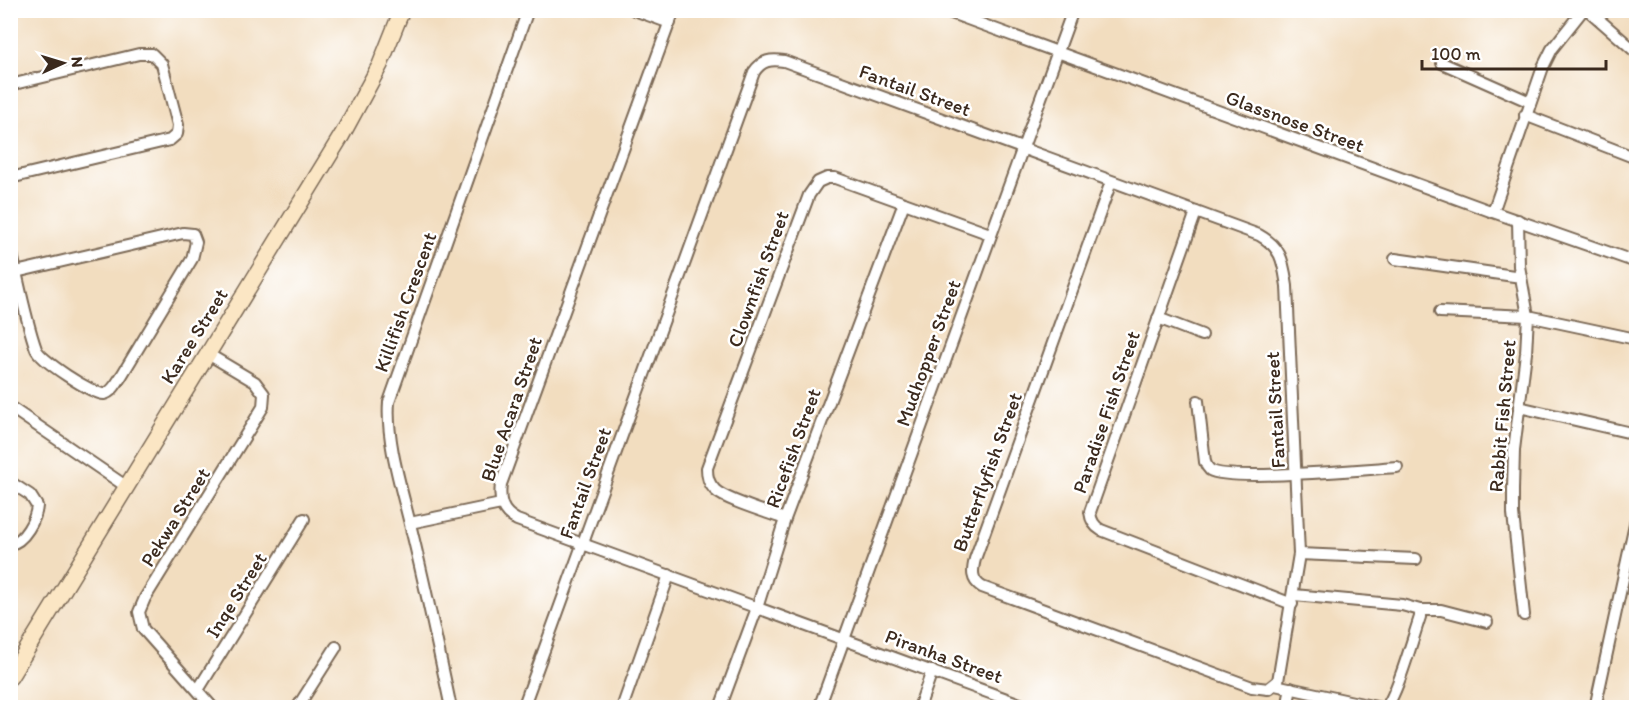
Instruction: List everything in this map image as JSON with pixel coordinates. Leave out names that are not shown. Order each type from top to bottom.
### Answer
[{"type":"street","name":"Karee Street","points":[[10,677],[128,487],[359,104],[380,65],[402,10]]},
{"type":"street","name":"Killifish Crescent","points":[[451,708],[397,473],[389,402],[528,10]]},
{"type":"street","points":[[634,10],[670,23]]},
{"type":"street","name":"Blue Acara Street","points":[[674,10],[504,474],[500,491],[501,504],[512,518],[845,639]]},
{"type":"street","name":"Glassnose Street","points":[[943,10],[1493,212],[1636,262]]},
{"type":"street","points":[[976,23],[981,10]]},
{"type":"street","name":"Mudhopper Street","points":[[819,708],[1073,10]]},
{"type":"street","points":[[1493,212],[1525,115],[1552,49],[1583,10]]},
{"type":"street","points":[[1588,10],[1636,52]]},
{"type":"street","points":[[10,85],[129,57],[152,54],[162,64],[178,125],[177,134],[170,140],[10,178]]},
{"type":"street","name":"Fantail Street","points":[[523,708],[754,72],[770,60],[784,61],[1259,235],[1274,244],[1281,257],[1287,286],[1299,554],[1278,681],[1271,686]]},
{"type":"street","points":[[1442,63],[1530,102]]},
{"type":"street","points":[[1525,115],[1636,158]]},
{"type":"street","name":"Clownfish Street","points":[[785,519],[722,495],[712,487],[707,473],[789,248],[815,184],[824,179],[835,178],[990,234]]},
{"type":"street","name":"Butterflyfish Street","points":[[1111,182],[975,559],[973,577],[977,584],[1002,595],[1252,687],[1271,686]]},
{"type":"street","name":"Ricefish Street","points":[[720,708],[757,608],[785,519],[904,203]]},
{"type":"street","name":"Paradise Fish Street","points":[[1196,212],[1090,512],[1092,523],[1110,534],[1293,599]]},
{"type":"street","name":"Rabbit Fish Street","points":[[1518,220],[1521,277],[1528,316],[1527,346],[1514,450],[1513,514],[1524,615]]},
{"type":"street","points":[[10,246],[16,272],[37,352],[48,362],[93,391],[107,393],[122,375],[192,260],[196,237],[193,234],[183,233],[16,272]]},
{"type":"street","points":[[1395,259],[1521,277]]},
{"type":"street","points":[[1440,312],[1528,316],[1636,339]]},
{"type":"street","points":[[1158,318],[1202,335]]},
{"type":"street","name":"Pekwa Street","points":[[208,354],[255,382],[265,397],[263,407],[145,598],[139,612],[141,624],[149,637],[213,708]]},
{"type":"street","points":[[1197,401],[1205,462],[1210,470],[1230,474],[1296,473],[1396,467]]},
{"type":"street","points":[[10,407],[128,487]]},
{"type":"street","points":[[1519,407],[1636,434]]},
{"type":"street","points":[[10,482],[30,495],[37,506],[33,519],[23,535],[16,543],[10,544]]},
{"type":"street","points":[[410,523],[501,504]]},
{"type":"street","name":"Inqe Street","points":[[198,690],[304,519]]},
{"type":"street","points":[[1595,708],[1636,519]]},
{"type":"street","points":[[1299,554],[1416,559]]},
{"type":"street","points":[[622,708],[669,575]]},
{"type":"street","points":[[1293,599],[1402,605],[1420,610],[1441,610],[1487,622]]},
{"type":"street","points":[[1271,686],[1291,688],[1383,708],[1390,703],[1420,610]]},
{"type":"street","name":"Piranha Street","points":[[845,639],[1031,708]]},
{"type":"street","points":[[297,708],[336,647]]},
{"type":"street","points":[[919,708],[932,671]]},
{"type":"street","points":[[1287,708],[1291,688]]}]
